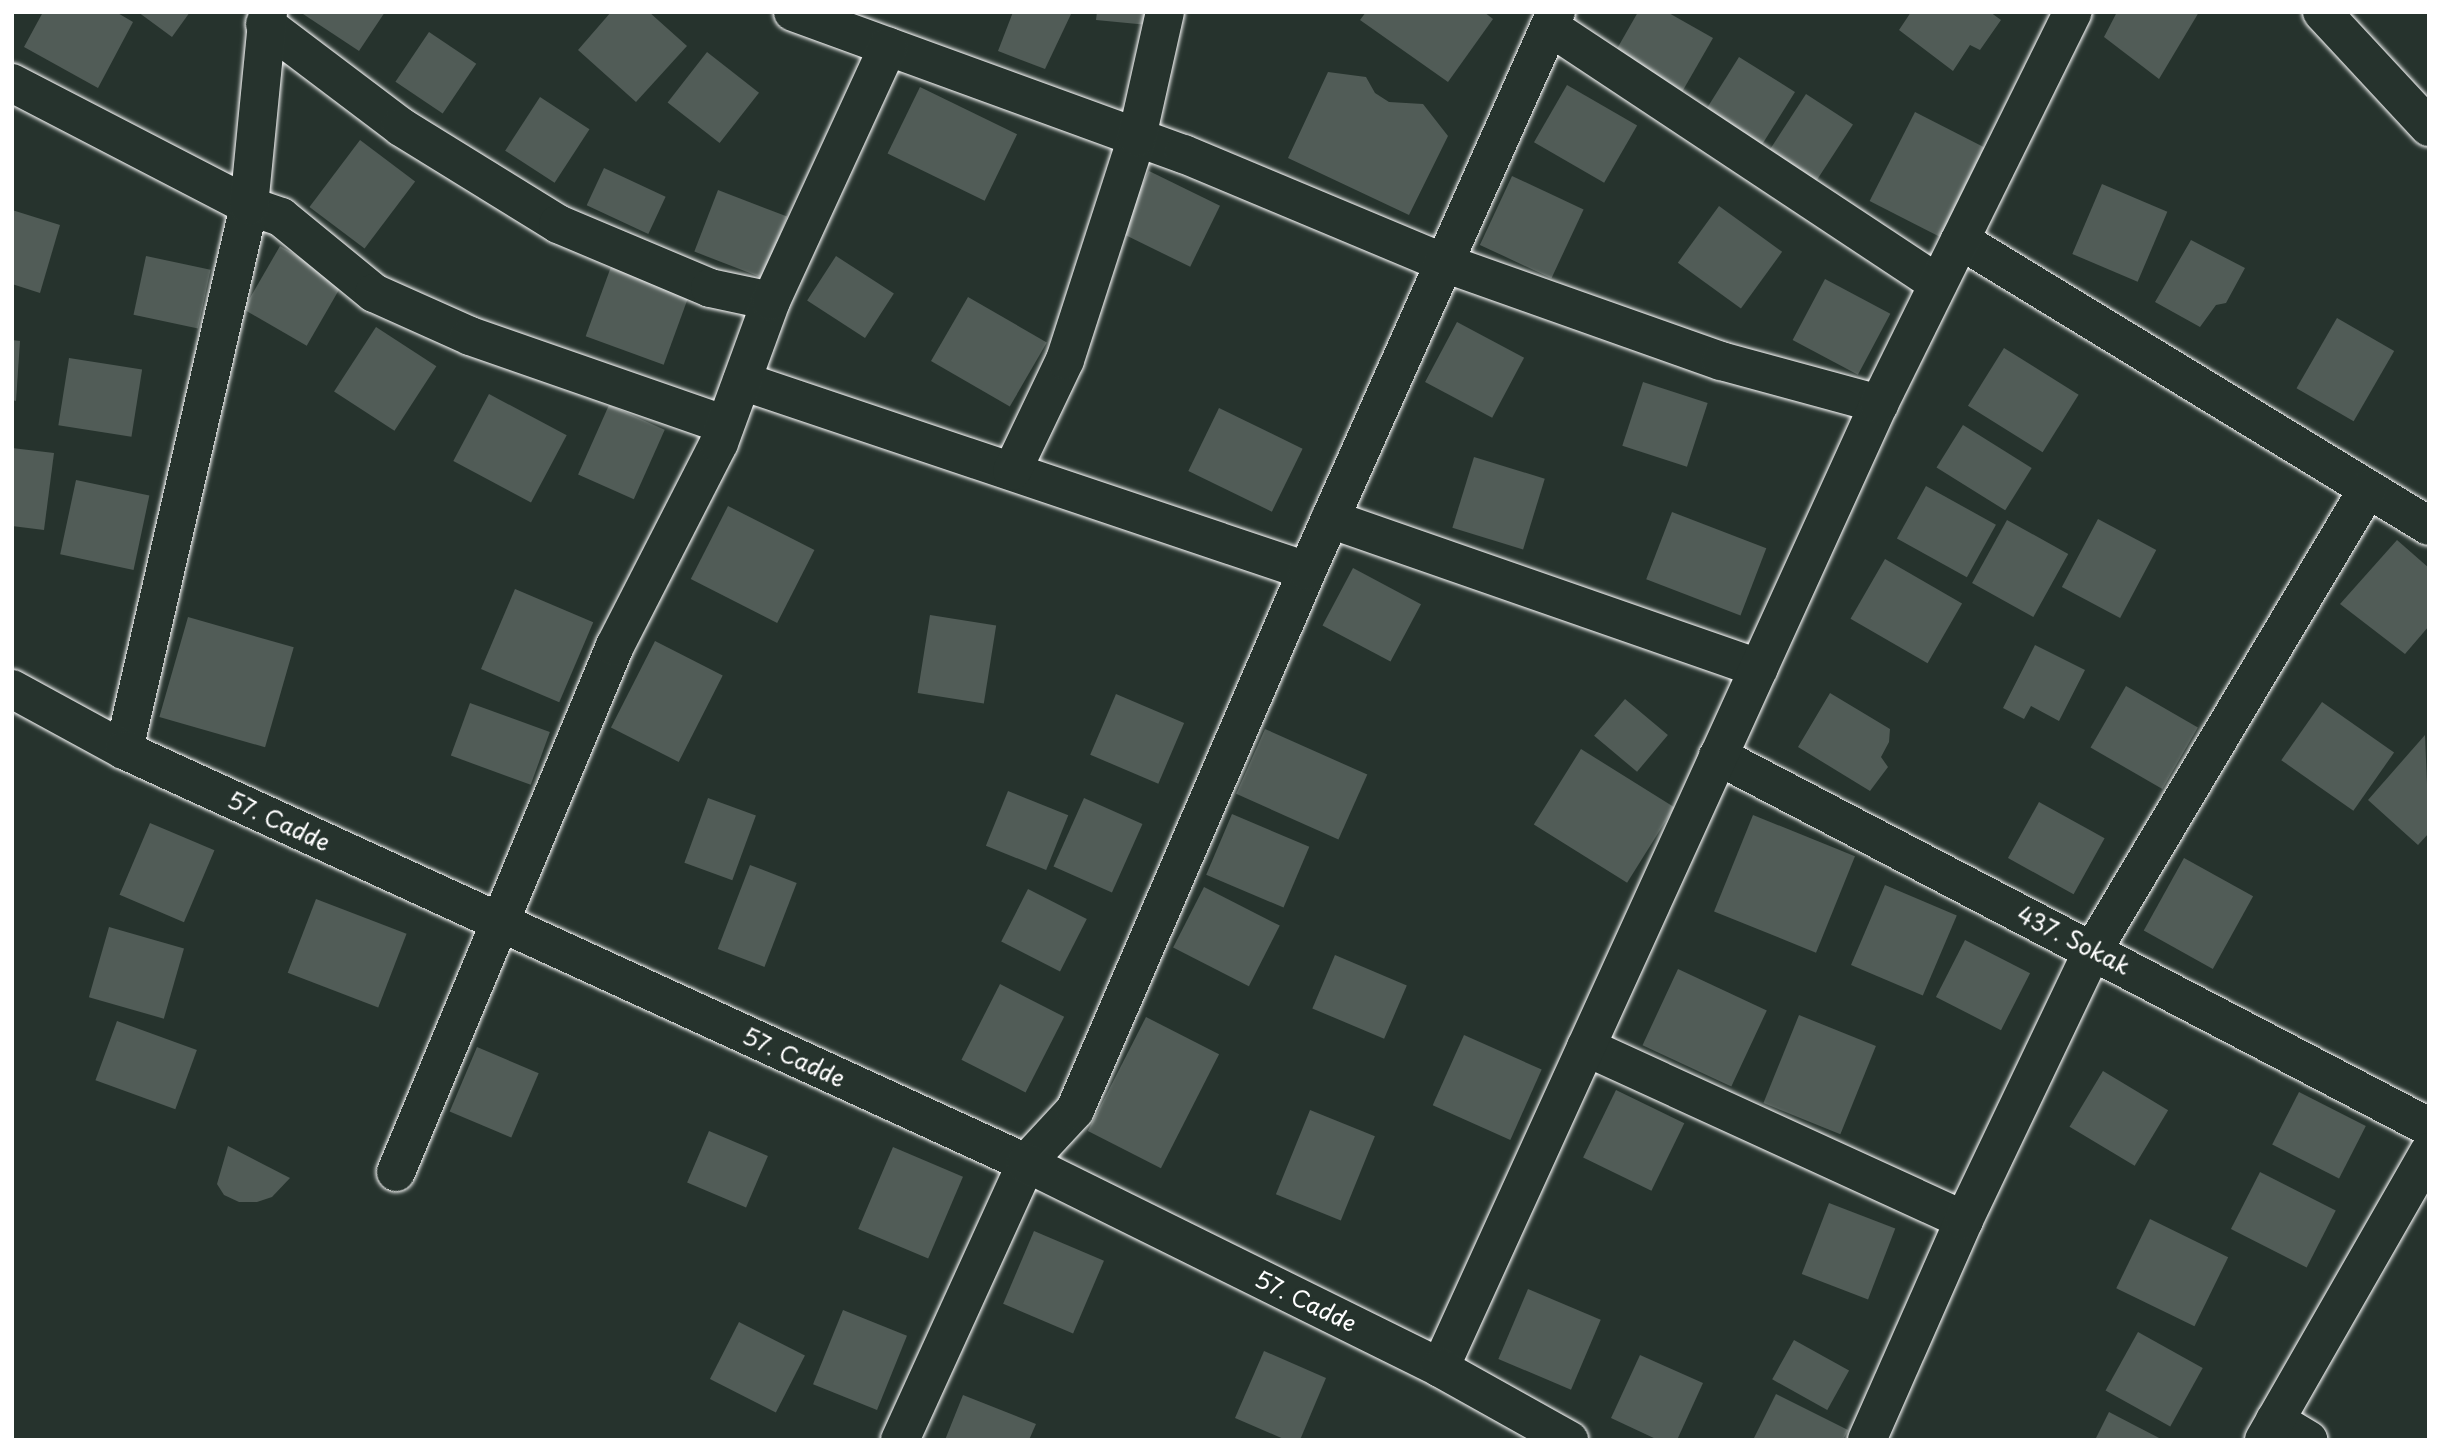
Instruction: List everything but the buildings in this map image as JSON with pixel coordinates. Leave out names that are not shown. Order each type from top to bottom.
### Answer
[{"type":"street","points":[[793,12],[1137,137],[1444,262],[1721,361],[1879,404]]},
{"type":"street","points":[[1012,471],[1065,360],[1137,137],[1165,12]]},
{"type":"street","points":[[1440,1368],[1879,404],[2073,12]]},
{"type":"street","points":[[2322,12],[2429,127]]},
{"type":"street","points":[[266,18],[401,127],[558,224],[710,288],[771,301]]},
{"type":"street","points":[[124,750],[249,206],[266,18]]},
{"type":"street","points":[[900,1440],[1026,1163],[1075,1110],[1307,571],[1553,20],[1938,284]]},
{"type":"street","points":[[396,1172],[615,646],[725,425],[771,301],[887,47]]},
{"type":"street","points":[[12,83],[249,206],[281,217],[374,293],[470,336],[725,425]]},
{"type":"street","points":[[1960,240],[2429,526]]},
{"type":"street","points":[[742,381],[1307,571]]},
{"type":"street","points":[[1867,1440],[1964,1220],[2092,950],[2367,490]]},
{"type":"street","points":[[1330,519],[1759,668]]},
{"type":"street","name":"57. Cadde","points":[[12,689],[124,750],[1026,1163],[1440,1368],[1569,1440]]},
{"type":"street","name":"437. Sokak","points":[[1718,756],[2429,1127]]},
{"type":"street","points":[[1586,1047],[1964,1220]]},
{"type":"street","points":[[2308,1440],[2269,1430],[2429,1152]]}]
